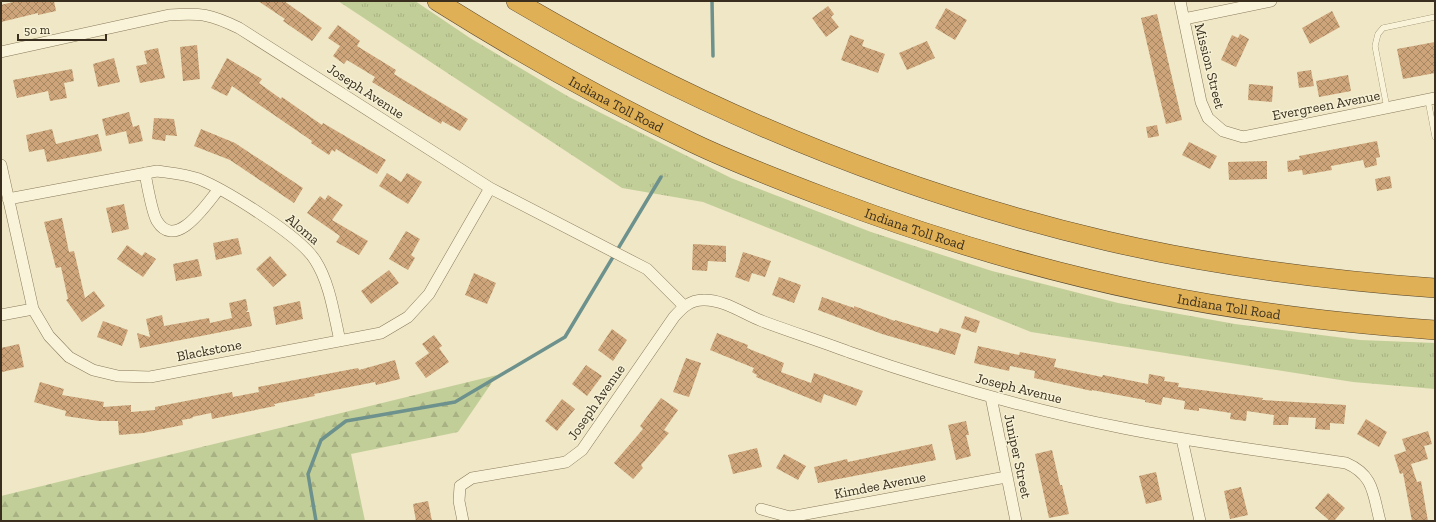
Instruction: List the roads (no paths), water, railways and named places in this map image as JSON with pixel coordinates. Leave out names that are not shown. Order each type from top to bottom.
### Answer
[{"type":"highway","name":"Indiana Toll Road","points":[[437,1],[555,72],[615,105],[696,144],[781,181],[939,238],[1025,264],[1192,301],[1268,313],[1348,323],[1435,330]]},
{"type":"highway","points":[[516,1],[631,66],[709,104],[787,138],[878,174],[947,197],[1107,241],[1193,258],[1269,271],[1435,288]]},
{"type":"street","name":"Mission Street","points":[[1180,1],[1201,102],[1208,118],[1223,131]]},
{"type":"street","points":[[1184,19],[1271,1]]},
{"type":"street","name":"Joseph Avenue","points":[[1,52],[170,15],[196,14],[215,16],[239,28],[490,188],[647,269],[684,306]]},
{"type":"street","name":"Evergreen Avenue","points":[[1223,131],[1243,137],[1431,99]]},
{"type":"street","name":"Blackstone","points":[[1,165],[33,309],[49,336],[69,357],[93,370],[118,376],[150,377],[381,333],[408,317],[429,294],[490,188]]},
{"type":"street","name":"Aloma","points":[[8,199],[157,171],[199,179],[219,189],[291,236],[315,260],[328,290],[340,341]]},
{"type":"street","points":[[145,173],[157,221],[166,230],[176,231],[188,226],[219,189]]},
{"type":"street","name":"Joseph Avenue","points":[[463,521],[459,501],[460,486],[472,478],[566,462],[575,457],[582,450],[684,306],[694,301],[704,300],[716,302],[762,321],[924,378],[991,397],[1094,422],[1182,439],[1346,463],[1359,469],[1367,478],[1372,488],[1380,521]]},
{"type":"street","points":[[1,316],[33,309]]},
{"type":"street","name":"Juniper Street","points":[[991,397],[1016,521]]},
{"type":"street","points":[[1182,439],[1200,521]]},
{"type":"street","name":"Kimdee Avenue","points":[[761,509],[790,517],[1006,477]]},
{"type":"lane","points":[[1388,108],[1375,46],[1378,34],[1384,28],[1435,17]]},
{"type":"lane","points":[[1431,99],[1435,137]]},
{"type":"waterway","points":[[712,1],[713,56]]},
{"type":"waterway","points":[[316,521],[308,474],[321,440],[346,421],[455,402],[565,337],[661,177]]}]
